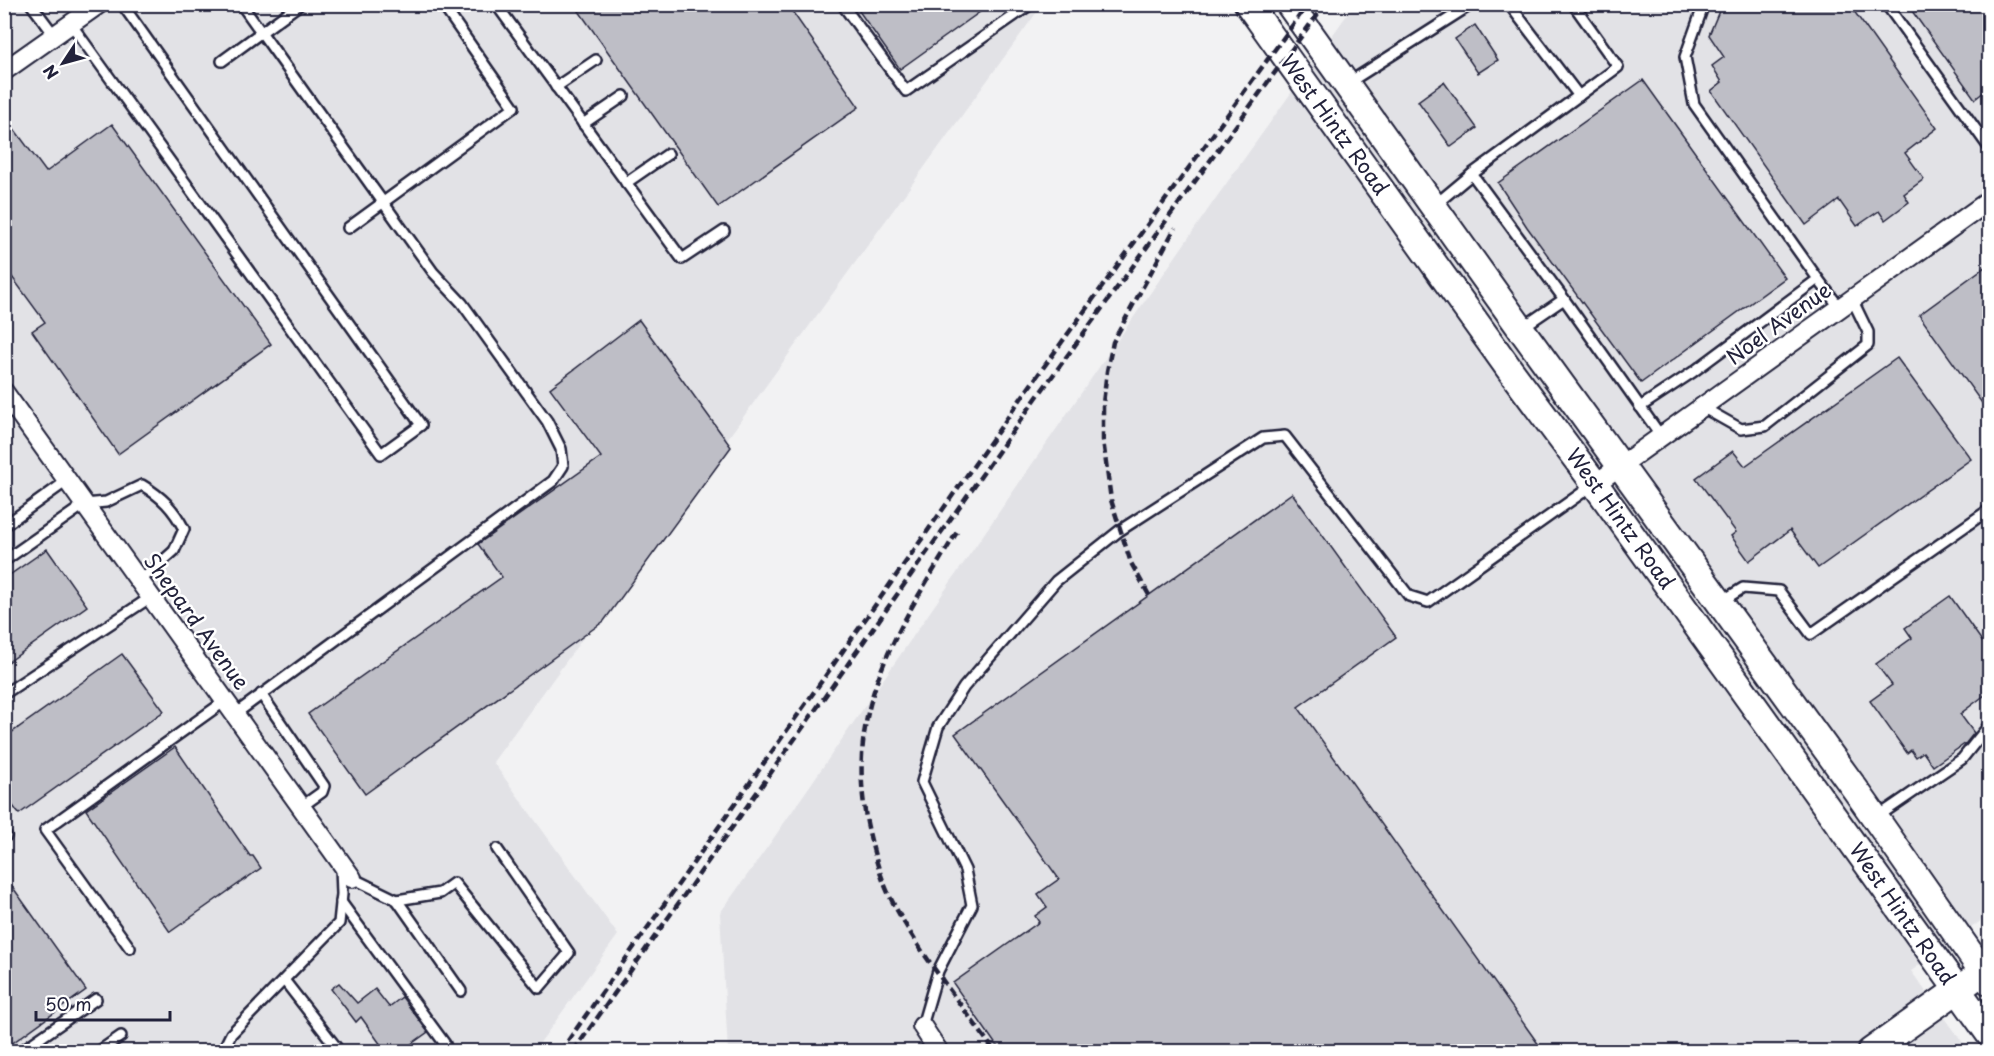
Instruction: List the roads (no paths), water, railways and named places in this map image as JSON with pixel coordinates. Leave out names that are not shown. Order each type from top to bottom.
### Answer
[{"type":"main road","name":"West Hintz Road","points":[[1248,4],[1989,1035]]},
{"type":"main road","name":"West Hintz Road","points":[[1289,4],[1987,974]]},
{"type":"main road","points":[[1870,1052],[1957,990],[1987,974]]},
{"type":"street","points":[[4,71],[99,4]]},
{"type":"street","name":"Noel Avenue","points":[[1595,484],[1989,200]]},
{"type":"street","name":"Shepard Avenue","points":[[4,392],[352,878]]},
{"type":"street","points":[[922,1026],[939,1052]]},
{"type":"lane","points":[[31,4],[55,36]]},
{"type":"lane","points":[[71,24],[381,454],[421,425],[122,4]]},
{"type":"lane","points":[[130,948],[45,830],[230,707],[261,694],[554,480],[564,466],[561,449],[548,421],[462,303],[433,272],[241,4]]},
{"type":"lane","points":[[222,61],[300,4]]},
{"type":"lane","points":[[348,228],[514,107],[442,4]]},
{"type":"lane","points":[[496,4],[682,260],[723,231]]},
{"type":"lane","points":[[842,4],[906,91],[1031,4]]},
{"type":"lane","points":[[1346,84],[1472,4]]},
{"type":"lane","points":[[1516,4],[1512,8],[1579,96]]},
{"type":"lane","points":[[1434,206],[1472,174],[1618,67],[1573,4]]},
{"type":"lane","points":[[1702,406],[1741,429],[1766,426],[1868,345],[1868,332],[1846,303],[1818,279],[1694,104],[1685,57],[1704,4]]},
{"type":"lane","points":[[1886,4],[1989,148]]},
{"type":"lane","points":[[556,87],[596,60]]},
{"type":"lane","points":[[583,124],[624,96]]},
{"type":"lane","points":[[626,183],[668,154]]},
{"type":"lane","points":[[1472,174],[1661,436]]},
{"type":"lane","points":[[1640,407],[1694,372],[1818,279]]},
{"type":"lane","points":[[1521,328],[1564,299]]},
{"type":"lane","points":[[922,1026],[938,971],[972,904],[965,870],[922,782],[938,727],[964,687],[1056,581],[1119,531],[1263,438],[1285,436],[1409,596],[1428,602],[1595,484]]},
{"type":"lane","points":[[4,526],[68,480]]},
{"type":"lane","points":[[4,561],[85,504],[106,502],[142,485],[159,495],[176,515],[184,529],[174,551],[140,581]]},
{"type":"lane","points":[[1720,602],[1743,588],[1779,591],[1811,634],[1989,510]]},
{"type":"lane","points":[[4,694],[151,597]]},
{"type":"lane","points":[[261,694],[324,786],[322,792],[301,807]]},
{"type":"lane","points":[[1875,818],[1962,759],[1989,724]]},
{"type":"lane","points":[[397,900],[440,893],[454,883],[539,988],[569,953],[497,849]]},
{"type":"lane","points":[[222,1052],[231,1034],[339,923],[340,861]]},
{"type":"lane","points":[[352,878],[397,900],[461,991]]},
{"type":"lane","points":[[341,902],[445,1044],[447,1052]]},
{"type":"lane","points":[[284,980],[340,1052]]},
{"type":"lane","points":[[20,1052],[96,999]]},
{"type":"lane","points":[[98,1052],[121,1036]]},
{"type":"railway","points":[[560,1052],[1027,390],[1308,4]]},
{"type":"railway","points":[[573,1052],[1037,397],[1325,4]]},
{"type":"railway","points":[[1149,595],[1131,563],[1111,500],[1103,440],[1103,403],[1113,342],[1175,228]]},
{"type":"railway","points":[[957,532],[914,603],[880,673],[869,710],[862,748],[862,788],[873,848],[890,897],[926,957],[995,1052]]}]
